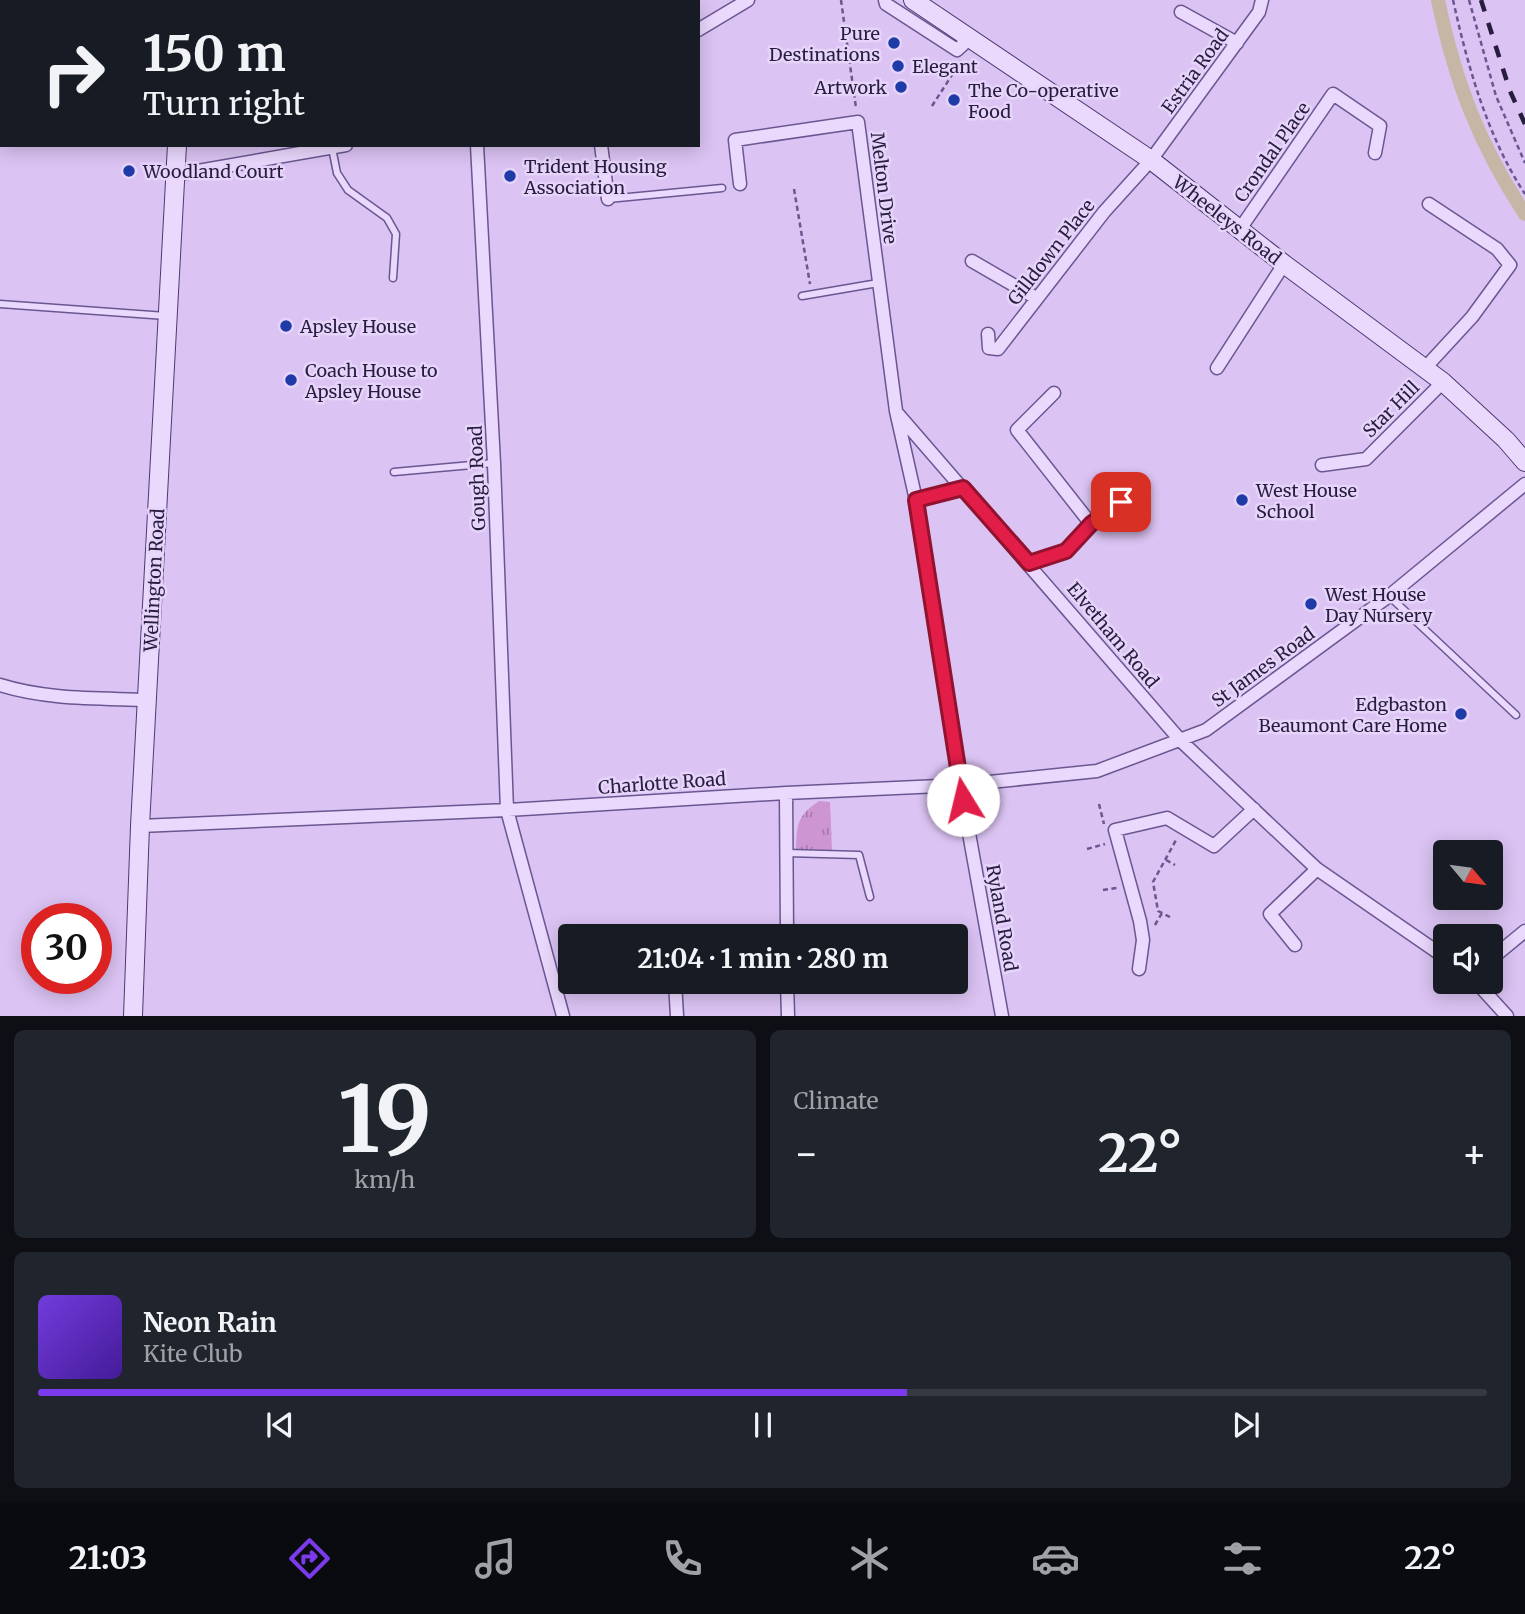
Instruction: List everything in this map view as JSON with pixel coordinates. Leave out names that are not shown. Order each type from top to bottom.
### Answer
[{"type":"street","points":[[700,29],[748,0]]},
{"type":"street","points":[[885,0],[886,4],[957,50],[972,39]]},
{"type":"street","name":"Wheeleys Road","points":[[912,0],[1150,160],[1443,382],[1506,440],[1525,462]]},
{"type":"street","name":"Estria Road","points":[[1150,160],[1259,12],[1262,0]]},
{"type":"street","points":[[1181,12],[1237,43]]},
{"type":"street","name":"Crondal Place","points":[[1240,229],[1333,94],[1380,126],[1375,153]]},
{"type":"street","name":"Melton Drive","points":[[740,184],[735,140],[858,122],[896,411],[916,500]]},
{"type":"street","name":"Wellington Road","points":[[133,1016],[140,826],[177,147]]},
{"type":"street","points":[[175,175],[337,147]]},
{"type":"street","name":"Gough Road","points":[[477,147],[494,463],[507,810],[563,1016]]},
{"type":"street","points":[[601,147],[608,199]]},
{"type":"street","name":"Gilldown Place","points":[[988,334],[989,348],[998,349],[1104,212],[1150,160]]},
{"type":"street","points":[[1425,368],[1472,317],[1510,265],[1497,249],[1429,204]]},
{"type":"street","points":[[972,261],[1036,299]]},
{"type":"street","points":[[1217,368],[1284,264]]},
{"type":"street","name":"Star Hill","points":[[1322,466],[1366,459],[1443,382]]},
{"type":"street","points":[[1054,393],[1017,430],[1091,524]]},
{"type":"street","name":"Elvetham Road","points":[[896,411],[1181,741],[1317,869],[1433,949]]},
{"type":"street","name":"St James Road","points":[[1181,741],[1206,730],[1389,596],[1525,484]]},
{"type":"street","points":[[916,500],[963,488]]},
{"type":"street","name":"Ryland Road","points":[[916,500],[961,785],[1002,1016]]},
{"type":"street","points":[[1029,563],[1066,551],[1091,524],[1121,502]]},
{"type":"street","points":[[0,684],[17,690],[56,695],[148,700]]},
{"type":"street","name":"Charlotte Road","points":[[140,826],[507,810],[961,785],[1097,771],[1181,741]]},
{"type":"street","points":[[786,793],[787,924]]},
{"type":"street","points":[[1139,969],[1143,940],[1140,921],[1117,836],[1167,818],[1214,846],[1254,809]]},
{"type":"street","points":[[1295,945],[1270,914],[1317,869]]},
{"type":"street","points":[[1503,949],[1525,931]]},
{"type":"street","points":[[676,994],[677,1016]]},
{"type":"street","points":[[787,994],[788,1016]]},
{"type":"street","points":[[1487,994],[1507,1016]]},
{"type":"lane","points":[[332,148],[337,173],[348,190],[387,218],[396,234],[393,278]]},
{"type":"lane","points":[[608,199],[722,188]]},
{"type":"lane","points":[[802,296],[878,283]]},
{"type":"lane","points":[[0,304],[167,316]]},
{"type":"lane","points":[[394,472],[494,463]]},
{"type":"lane","points":[[1389,596],[1517,715]]},
{"type":"lane","points":[[785,853],[859,855],[870,897]]},
{"type":"path","points":[[841,0],[858,122]]},
{"type":"path","points":[[1452,0],[1484,114],[1525,194]]},
{"type":"path","points":[[1469,0],[1496,96],[1525,163]]},
{"type":"path","points":[[932,106],[972,39]]},
{"type":"path","points":[[794,189],[811,295]]},
{"type":"path","points":[[1099,804],[1105,829],[1117,836]]},
{"type":"path","points":[[1170,918],[1158,911],[1153,882],[1183,828]]},
{"type":"path","points":[[1087,849],[1117,836]]},
{"type":"path","points":[[1165,860],[1175,865]]},
{"type":"green space","points":[[819,801],[830,802],[832,850],[796,849],[802,816]]},
{"type":"waterway","points":[[1438,0],[1452,58],[1471,112],[1494,163],[1525,214]]},
{"type":"railway","points":[[1481,0],[1510,91],[1525,124]]},
{"type":"place","name":"Pure Destinations","points":[[894,43]]},
{"type":"place","name":"Elegant","points":[[898,66]]},
{"type":"place","name":"Artwork","points":[[901,87]]},
{"type":"place","name":"The Co-operative Food","points":[[954,100]]},
{"type":"place","name":"Woodland Court","points":[[129,171]]},
{"type":"place","name":"Trident Housing Association","points":[[510,176]]},
{"type":"place","name":"Apsley House","points":[[286,326]]},
{"type":"place","name":"Coach House to Apsley House","points":[[291,380]]},
{"type":"place","name":"West House School","points":[[1242,500]]},
{"type":"place","name":"West House Day Nursery","points":[[1311,604]]},
{"type":"place","name":"Edgbaston Beaumont Care Home","points":[[1461,714]]},
{"type":"route","points":[[963,800],[916,500],[963,488],[1029,563],[1066,551],[1091,524],[1121,502]]}]
